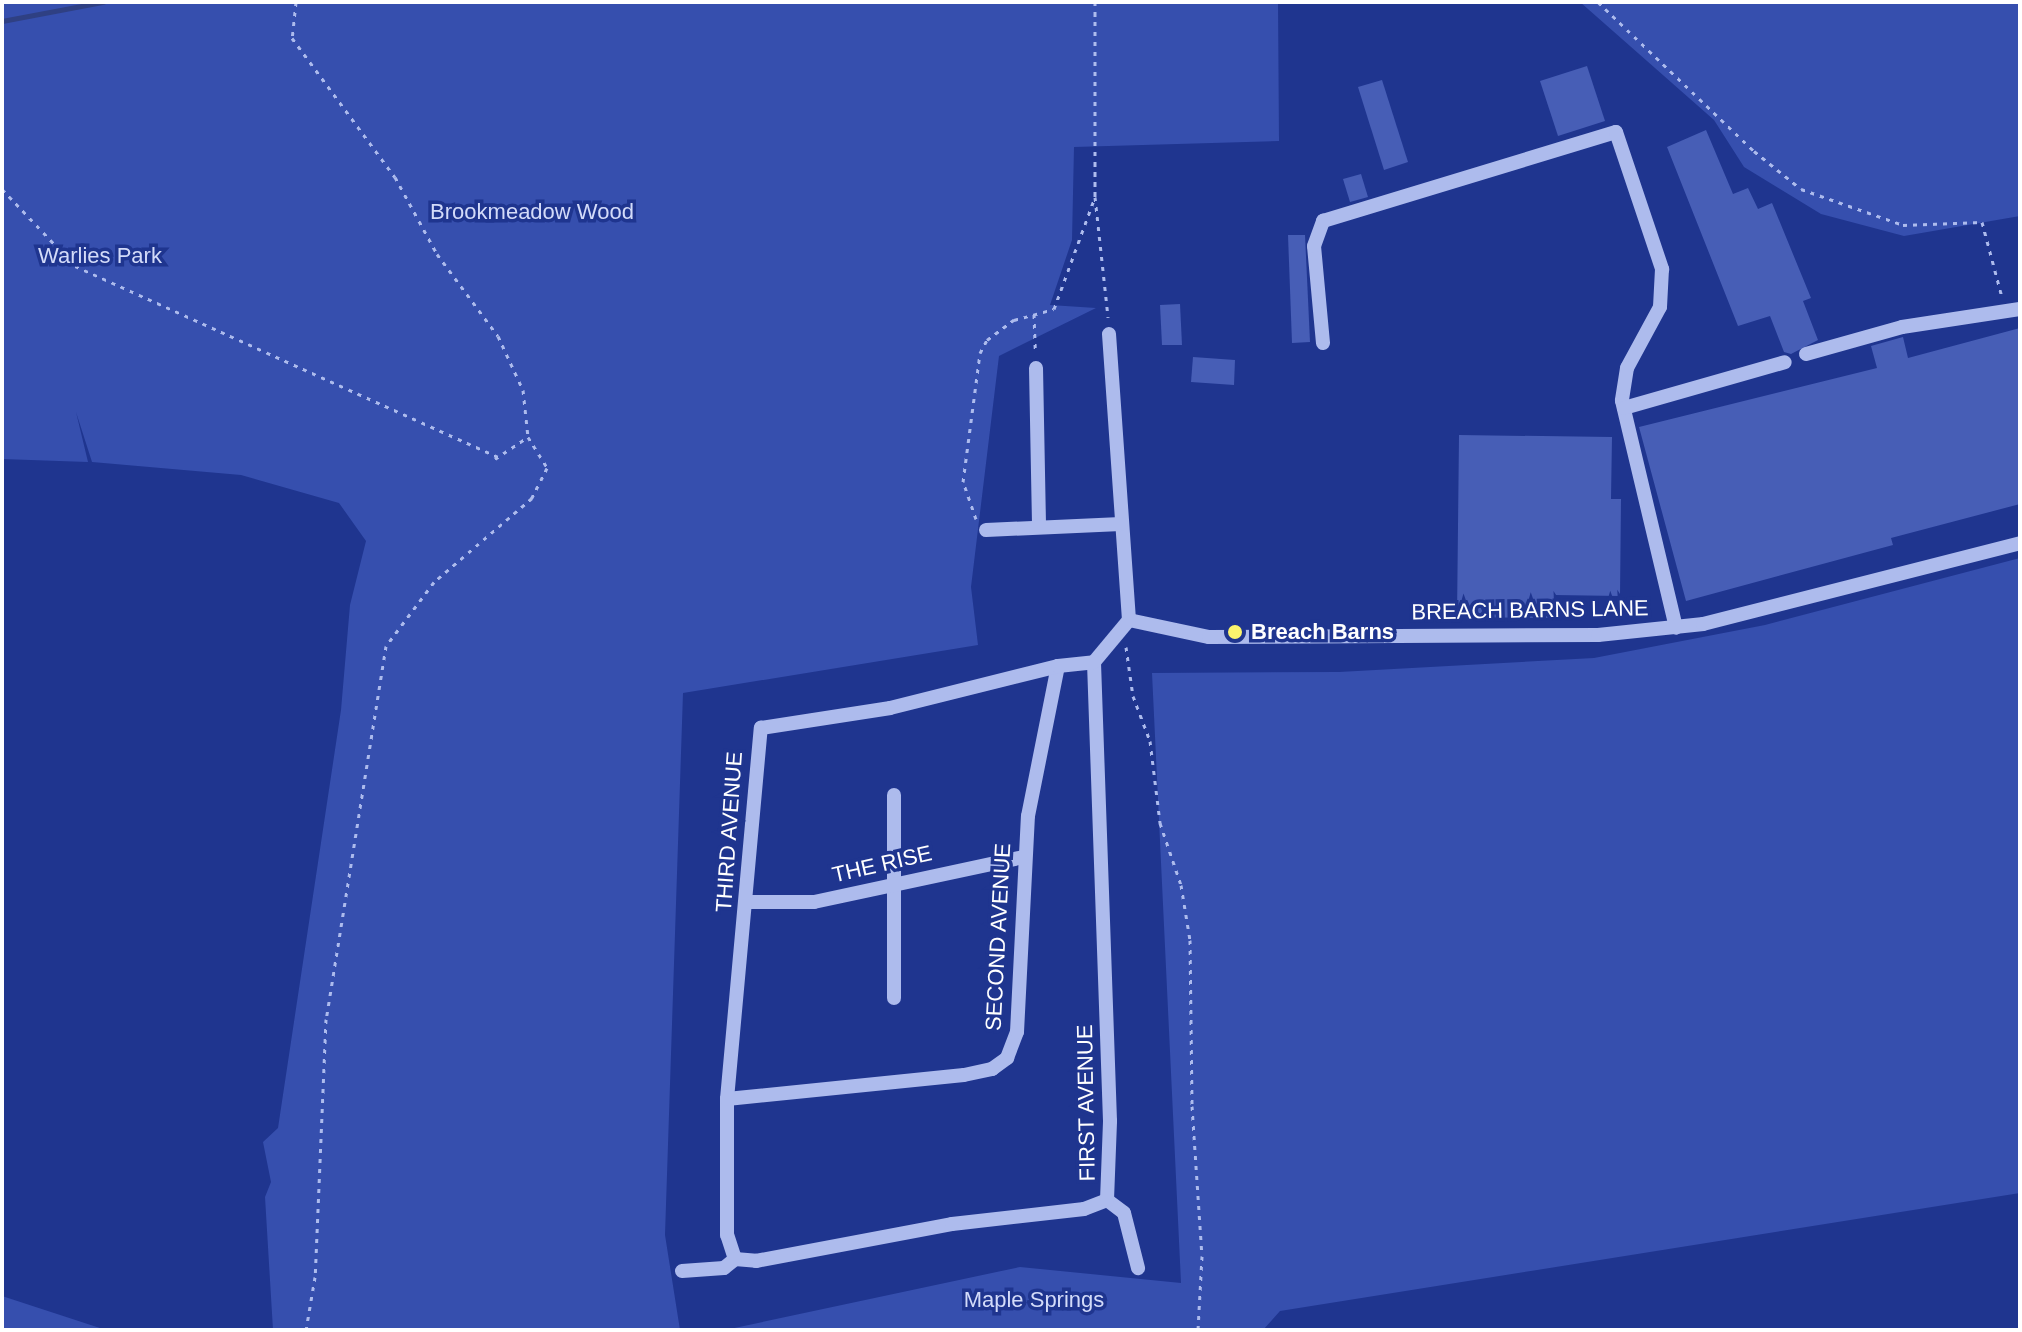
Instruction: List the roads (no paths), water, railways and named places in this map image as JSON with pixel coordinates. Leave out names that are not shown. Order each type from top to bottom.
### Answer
[{"type":"street","points":[[1323,343],[1314,246],[1323,221],[1616,132],[1662,269],[1660,307],[1627,368],[1624,408],[1676,628]]},
{"type":"street","points":[[1806,354],[1902,327],[2013,311]]},
{"type":"street","points":[[1058,666],[1094,662],[1129,620],[1109,334]]},
{"type":"street","points":[[1624,408],[1785,362]]},
{"type":"street","points":[[1036,368],[1039,527]]},
{"type":"street","points":[[986,530],[1121,524]]},
{"type":"street","name":"BREACH BARNS LANE","points":[[1129,620],[1209,637],[1598,635],[1676,628],[2020,543]]},
{"type":"street","name":"FIRST AVENUE","points":[[682,1271],[724,1268],[735,1259],[756,1261],[952,1224],[1084,1209],[1107,1200],[1110,1121],[1094,662]]},
{"type":"street","name":"SECOND AVENUE","points":[[727,1099],[964,1075],[999,1065],[1017,1032],[1024,857],[1058,666]]},
{"type":"street","name":"THIRD AVENUE","points":[[727,1099],[748,902],[761,728],[890,708],[1058,666]]},
{"type":"street","points":[[894,795],[894,998]]},
{"type":"street","name":"THE RISE","points":[[748,902],[814,902],[892,882],[1024,857]]},
{"type":"street","points":[[727,1099],[727,1235],[735,1259]]},
{"type":"street","points":[[1107,1200],[1116,1203],[1129,1223],[1138,1268]]},
{"type":"waterway","points":[[2,21],[103,2]]},
{"type":"place","name":"Breach Barns","points":[[1235,632]]},
{"type":"park label","name":"Brookmeadow Wood","points":[[532,212]]},
{"type":"park label","name":"Warlies Park","points":[[100,256]]},
{"type":"park label","name":"Maple Springs","points":[[1034,1300]]}]
